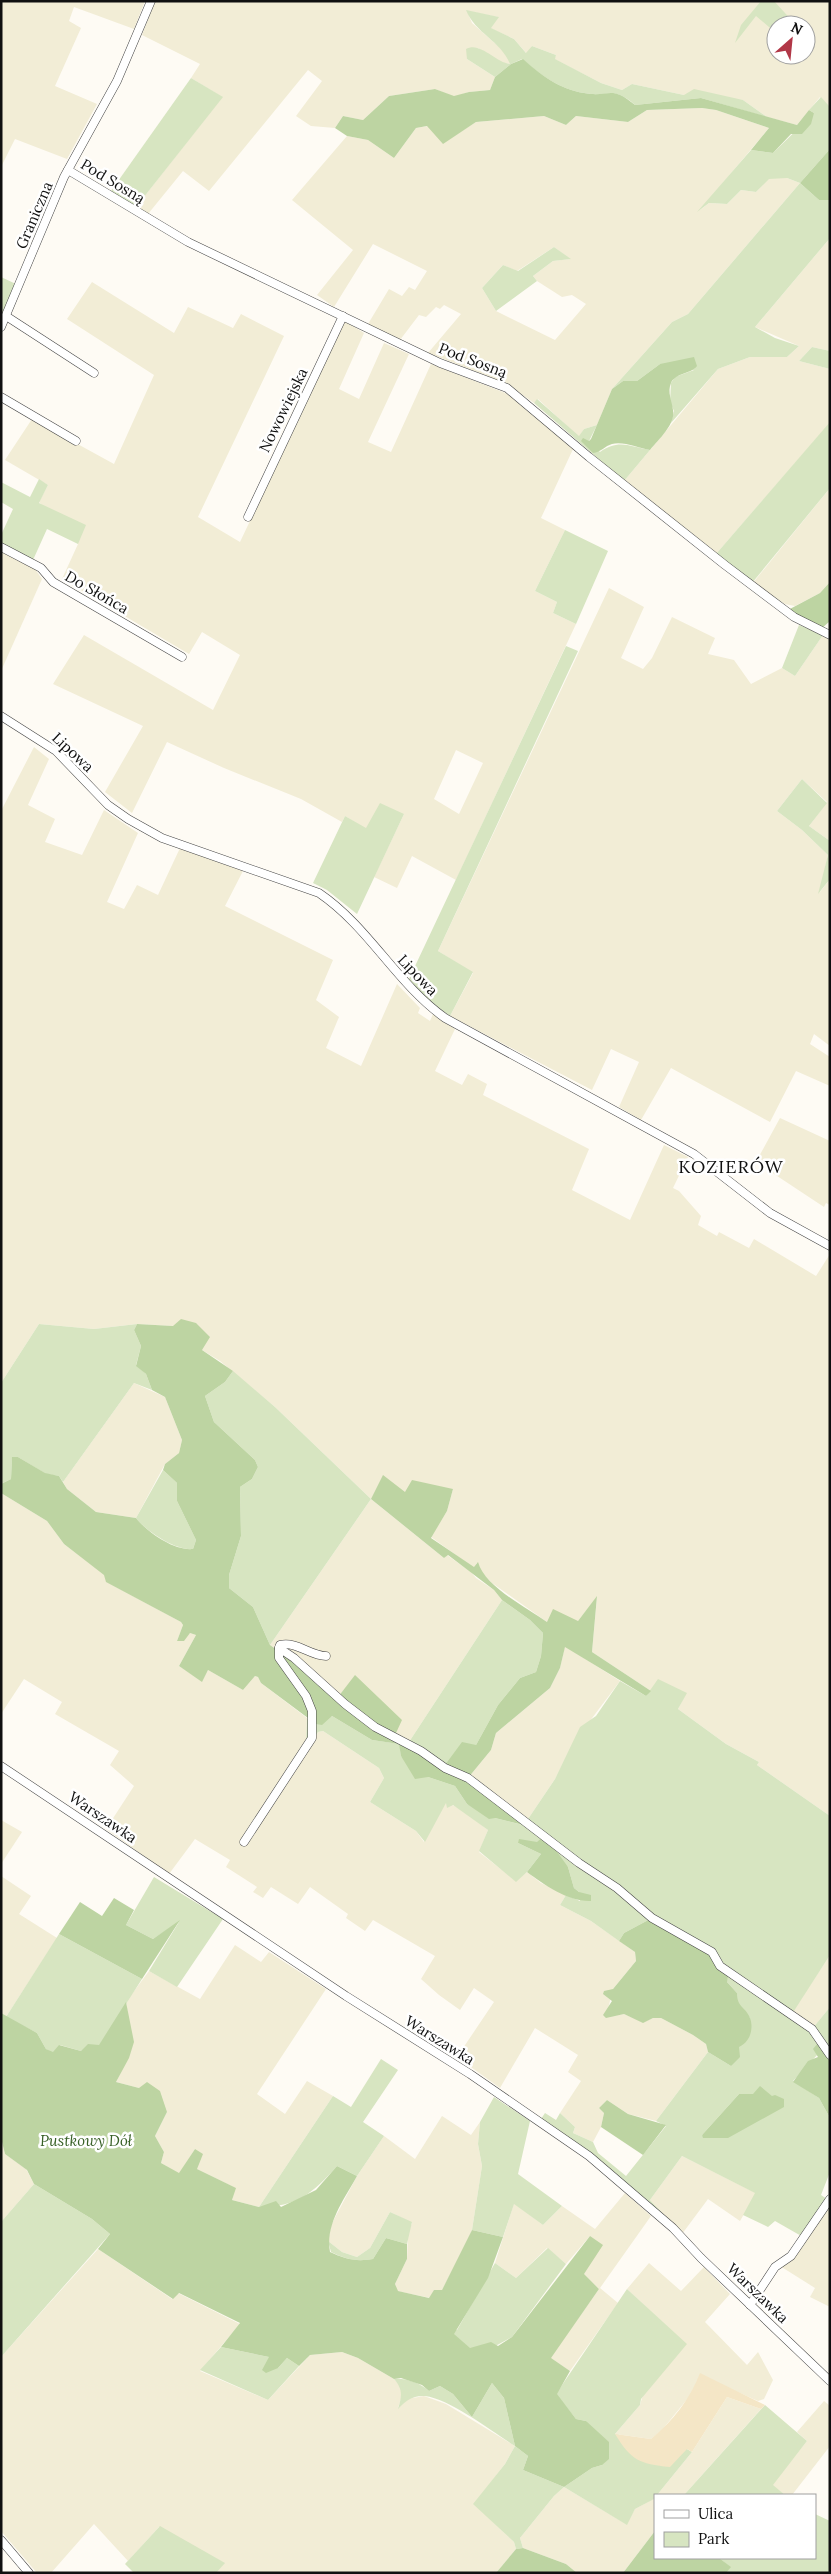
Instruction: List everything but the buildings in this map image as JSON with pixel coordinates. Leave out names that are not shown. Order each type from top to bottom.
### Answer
[{"type":"street","name":"Graniczna","points":[[1,327],[68,170],[117,81],[150,1]]},
{"type":"street","name":"Pod Sosną","points":[[68,170],[188,242],[440,363],[507,388],[589,457],[725,565],[794,617],[830,636]]},
{"type":"street","points":[[6,316],[94,373]]},
{"type":"street","name":"Nowowiejska","points":[[248,517],[343,316]]},
{"type":"street","points":[[1,397],[76,442]]},
{"type":"street","name":"Do Słońca","points":[[1,547],[41,568],[53,582],[182,657]]},
{"type":"street","name":"Lipowa","points":[[1,716],[56,751],[108,805],[128,819],[162,838],[319,893],[339,906],[398,975],[426,1004],[445,1018],[583,1092],[622,1117],[694,1154],[770,1214],[830,1246]]},
{"type":"street","points":[[244,1842],[312,1738],[312,1712],[306,1696],[279,1658],[280,1645],[293,1644],[316,1656],[326,1656]]},
{"type":"street","points":[[279,1648],[294,1658],[344,1704],[375,1727],[421,1751],[445,1768],[468,1778],[579,1863],[617,1888],[652,1918],[712,1952],[720,1966],[812,2029],[830,2055]]},
{"type":"street","name":"Warszawka","points":[[1,1766],[346,1996],[470,2074],[589,2156],[673,2228],[830,2381]]},
{"type":"street","points":[[750,2305],[775,2267],[791,2256],[830,2199]]},
{"type":"street","points":[[1,2540],[29,2573]]},
{"type":"shaded area","points":[[1,1],[145,1],[134,29],[74,7],[69,21],[81,28],[55,86],[97,104],[67,159],[15,139],[1,167]]},
{"type":"shaded area","points":[[155,1],[830,1],[830,107],[820,97],[797,125],[767,117],[743,100],[684,95],[632,84],[622,90],[601,83],[554,59],[556,55],[532,46],[527,54],[514,39],[490,28],[498,17],[467,11],[472,23],[506,53],[511,64],[502,63],[478,48],[467,59],[495,77],[490,90],[469,92],[454,97],[435,89],[389,96],[363,120],[343,116],[335,128],[311,126],[296,116],[322,81],[308,70],[209,191],[183,171],[148,214],[136,207],[222,97],[191,78],[200,64],[142,35]]},
{"type":"shaded area","points":[[702,108],[716,110],[769,128],[700,210],[709,203],[727,204],[741,190],[756,192],[769,178],[787,178],[800,183],[688,314],[672,322],[612,389],[597,425],[584,429],[579,437],[538,399],[534,403],[506,383],[428,353],[461,314],[444,305],[440,309],[436,307],[426,317],[419,315],[400,340],[368,324],[389,289],[402,296],[409,287],[415,290],[427,271],[373,244],[334,307],[317,295],[353,250],[292,200],[347,136],[368,140],[394,158],[416,128],[428,126],[443,143],[476,122],[544,116],[566,125],[576,116],[628,122],[647,110]],"holes":[[[554,247],[570,259],[553,261],[533,276],[537,281],[562,297],[572,295],[586,304],[555,340],[496,311],[482,288],[503,265],[517,271]]]},
{"type":"shaded area","points":[[830,238],[830,351],[812,347],[799,361],[830,369],[830,423],[716,554],[624,481],[718,369],[750,357],[787,357],[799,346],[755,327]]},
{"type":"shaded area","points":[[92,282],[174,333],[188,307],[233,328],[241,314],[284,336],[198,517],[240,542],[345,321],[364,333],[339,389],[359,399],[384,343],[409,354],[368,442],[391,452],[431,364],[513,396],[574,447],[541,518],[565,530],[535,591],[557,602],[553,613],[576,624],[456,880],[412,856],[397,888],[374,877],[404,814],[366,829],[345,816],[342,822],[301,799],[224,768],[167,742],[132,813],[105,792],[143,726],[53,684],[84,635],[213,710],[240,655],[202,632],[189,654],[62,579],[78,544],[39,502],[48,485],[5,460],[32,419],[114,464],[154,375],[67,319]],"holes":[[[456,750],[483,763],[459,814],[434,799]]]},
{"type":"shaded area","points":[[830,488],[830,582],[820,593],[795,606],[785,604],[752,584]]},
{"type":"shaded area","points":[[1,551],[35,569],[42,579],[1,671]]},
{"type":"shaded area","points":[[609,588],[644,607],[621,658],[643,669],[652,658],[672,617],[715,638],[708,654],[734,660],[751,684],[782,668],[795,676],[823,635],[830,637],[830,841],[809,826],[827,802],[802,779],[777,811],[802,830],[828,855],[820,892],[830,879],[830,1046],[814,1034],[810,1044],[830,1057],[830,1086],[796,1071],[770,1122],[671,1068],[641,1120],[619,1107],[639,1062],[611,1049],[592,1090],[450,1016],[473,973],[438,951]]},
{"type":"shaded area","points":[[34,747],[49,759],[28,805],[55,819],[45,842],[82,855],[104,810],[138,833],[107,902],[124,909],[137,885],[158,895],[180,848],[243,871],[225,906],[333,960],[316,1000],[339,1017],[326,1048],[361,1066],[397,984],[420,1008],[418,1013],[430,1021],[433,1014],[455,1029],[435,1071],[462,1085],[468,1074],[487,1084],[483,1095],[589,1149],[572,1190],[630,1220],[664,1145],[688,1157],[673,1188],[679,1191],[701,1216],[698,1225],[717,1236],[719,1232],[749,1248],[754,1239],[816,1276],[830,1254],[830,1816],[757,1765],[759,1762],[726,1744],[678,1709],[686,1693],[651,1691],[592,1652],[597,1597],[578,1621],[547,1622],[492,1583],[481,1572],[477,1563],[474,1568],[431,1537],[447,1511],[453,1489],[405,1492],[371,1499],[275,1407],[220,1361],[202,1350],[173,1326],[137,1324],[94,1329],[39,1324],[1,1383],[1,811]]},
{"type":"shaded area","points":[[780,1118],[830,1141],[830,1205],[826,1203],[824,1207],[756,1162]]},
{"type":"shaded area","points":[[134,1383],[165,1397],[182,1440],[179,1453],[165,1464],[136,1518],[96,1512],[67,1489],[63,1482]]},
{"type":"shaded area","points":[[1,1493],[47,1521],[64,1544],[105,1575],[107,1582],[181,1622],[183,1625],[177,1641],[190,1633],[196,1635],[179,1666],[202,1681],[208,1670],[243,1690],[255,1676],[258,1677],[261,1683],[307,1718],[306,1741],[295,1768],[318,1732],[323,1731],[379,1768],[384,1778],[370,1802],[416,1831],[424,1842],[446,1802],[461,1809],[488,1830],[479,1852],[516,1881],[527,1872],[541,1883],[566,1895],[560,1905],[591,1921],[635,1952],[636,1961],[613,1989],[606,2017],[624,2014],[643,2022],[653,2018],[661,2018],[706,2044],[708,2052],[656,2121],[628,2114],[607,2100],[599,2108],[604,2113],[601,2127],[593,2142],[573,2133],[575,2127],[560,2113],[581,2081],[568,2072],[578,2055],[535,2028],[500,2088],[457,2057],[494,2002],[474,1988],[460,2010],[439,1995],[421,1979],[435,1956],[373,1920],[365,1931],[346,1918],[348,1914],[310,1887],[298,1904],[271,1887],[263,1898],[253,1892],[257,1887],[226,1867],[230,1860],[195,1839],[169,1874],[106,1829],[134,1786],[110,1765],[119,1751],[55,1714],[62,1702],[24,1679],[1,1714]]},
{"type":"shaded area","points":[[371,1499],[444,1558],[447,1555],[471,1572],[476,1578],[494,1590],[502,1600],[409,1742],[395,1733],[355,1676],[338,1697],[312,1675],[270,1645]]},
{"type":"shaded area","points":[[565,1646],[620,1681],[574,1742],[555,1779],[528,1819],[468,1778],[491,1750],[496,1733],[550,1688],[560,1668]]},
{"type":"shaded area","points":[[1,1820],[22,1832],[1,1864]]},
{"type":"shaded area","points":[[1,1876],[31,1896],[19,1914],[57,1938],[6,2017],[1,2013]]},
{"type":"shaded area","points":[[235,1945],[261,1962],[269,1952],[326,1989],[257,2094],[285,2114],[307,2081],[333,2096],[259,2207],[232,2200],[235,2188],[197,2169],[195,2149],[179,2174],[161,2163],[164,2152],[155,2136],[167,2112],[139,2088],[116,2082],[120,2074],[128,2016],[126,2002],[149,1971],[200,1999]]},
{"type":"shaded area","points":[[830,1955],[830,2007],[812,2029],[791,2014]]},
{"type":"shaded area","points":[[442,2116],[471,2135],[480,2122],[478,2144],[482,2166],[472,2230],[442,2290],[430,2298],[397,2291],[395,2284],[407,2259],[408,2232],[412,2223],[390,2212],[370,2248],[357,2257],[342,2252],[328,2241],[331,2225],[357,2176],[384,2136],[415,2159]]},
{"type":"shaded area","points":[[1,2138],[5,2154],[26,2169],[34,2184],[1,2222]]},
{"type":"shaded area","points":[[682,2156],[756,2193],[740,2221],[708,2199],[682,2234],[650,2200]]},
{"type":"shaded area","points":[[625,2193],[651,2216],[600,2288],[618,2303],[570,2371],[550,2358],[599,2289],[583,2274],[590,2236],[566,2264],[547,2248],[516,2278],[495,2263],[514,2203],[543,2225],[562,2206],[595,2229]]},
{"type":"shaded area","points":[[830,2194],[830,2307],[810,2297],[815,2288],[780,2266],[803,2237]]},
{"type":"shaded area","points":[[98,2249],[172,2299],[178,2293],[240,2324],[200,2371],[268,2400],[310,2355],[342,2352],[358,2358],[394,2379],[401,2386],[402,2396],[398,2408],[407,2399],[424,2396],[446,2404],[515,2446],[505,2464],[474,2504],[514,2542],[516,2549],[496,2573],[216,2573],[224,2563],[159,2527],[128,2561],[94,2524],[51,2573],[37,2573],[1,2531],[1,2357]]},
{"type":"shaded area","points":[[649,2263],[681,2291],[704,2267],[730,2294],[705,2322],[747,2365],[758,2352],[773,2380],[764,2399],[758,2401],[733,2390],[693,2392],[662,2430],[651,2439],[615,2434],[640,2405],[664,2324],[627,2289]]},
{"type":"shaded area","points":[[727,2397],[761,2409],[685,2494],[658,2494],[692,2452]]},
{"type":"shaded area","points":[[824,2401],[830,2406],[830,2446],[793,2494],[784,2494],[772,2485],[807,2441],[797,2432]]},
{"type":"shaded area","points":[[564,2487],[626,2524],[635,2509],[654,2499],[654,2532],[623,2573],[577,2573],[566,2564],[523,2548],[520,2538],[554,2496]]},
{"type":"green space","points":[[761,1],[774,1],[787,15],[766,15],[766,24],[756,16],[735,43],[741,25]]},
{"type":"green space","points":[[466,10],[499,17],[491,28],[514,39],[526,53],[532,46],[556,55],[555,59],[601,83],[622,90],[632,84],[684,95],[694,89],[743,100],[767,117],[701,98],[635,105],[621,95],[610,93],[592,94],[575,91],[558,85],[522,59],[511,64],[495,77],[467,59],[466,49],[471,47],[477,48],[510,64],[501,49],[475,25]]},
{"type":"green space","points":[[523,59],[558,85],[584,93],[615,93],[635,105],[701,98],[797,125],[809,110],[814,113],[811,124],[802,134],[791,134],[773,153],[751,150],[769,128],[716,110],[702,108],[647,110],[628,122],[576,116],[566,125],[544,116],[476,122],[443,144],[427,126],[416,128],[394,158],[368,140],[347,136],[335,128],[343,116],[363,120],[389,96],[435,89],[454,96],[490,90],[495,77],[511,64]]},
{"type":"green space","points":[[191,78],[223,97],[136,207],[111,191]]},
{"type":"green space","points":[[821,97],[830,107],[830,149],[800,183],[787,178],[769,179],[756,192],[741,190],[727,204],[709,203],[697,212],[751,150],[773,153],[814,113],[809,110]]},
{"type":"green space","points":[[830,149],[830,200],[819,200],[800,183]]},
{"type":"green space","points":[[800,183],[819,200],[830,200],[830,238],[755,327],[775,338],[799,346],[787,357],[750,357],[718,369],[671,423],[674,411],[670,402],[671,383],[675,377],[694,370],[660,364],[637,381],[623,381],[612,389],[672,322],[688,314]]},
{"type":"green space","points":[[554,247],[571,259],[553,261],[533,276],[537,281],[496,311],[482,288],[503,265],[518,271]]},
{"type":"green space","points":[[1,277],[16,284],[1,317]]},
{"type":"green space","points":[[812,347],[830,351],[830,369],[799,361]]},
{"type":"green space","points":[[694,357],[697,366],[691,371],[676,377],[671,383],[669,390],[673,410],[672,421],[666,432],[650,450],[616,443],[593,453],[581,441],[583,438],[589,441],[591,439],[612,389],[623,381],[637,381],[660,364]]},
{"type":"green space","points":[[537,399],[579,436],[584,429],[597,425],[589,441],[600,452],[606,448],[618,445],[630,445],[650,450],[624,481],[534,403]]},
{"type":"green space","points":[[830,422],[830,488],[752,583],[716,554]]},
{"type":"green space","points":[[39,479],[48,485],[39,503],[86,525],[78,544],[47,529],[33,560],[1,544],[1,535],[13,509],[1,502],[1,482],[30,497]]},
{"type":"green space","points":[[565,530],[608,551],[576,624],[553,613],[557,602],[535,591]]},
{"type":"green space","points":[[830,582],[830,621],[821,629],[788,610],[820,593]]},
{"type":"green space","points":[[799,625],[823,635],[795,676],[782,668]]},
{"type":"green space","points":[[566,646],[578,651],[438,951],[473,972],[450,1016],[423,997],[408,981]]},
{"type":"green space","points":[[802,779],[827,803],[809,826],[830,841],[830,879],[818,894],[828,855],[802,830],[777,811]]},
{"type":"green space","points":[[380,803],[404,814],[357,914],[327,890],[313,883],[345,816],[366,828]]},
{"type":"green space","points":[[181,1319],[196,1323],[210,1337],[202,1350],[233,1371],[225,1382],[205,1396],[214,1422],[255,1460],[258,1467],[252,1479],[240,1487],[241,1536],[229,1575],[229,1588],[253,1607],[270,1645],[312,1675],[338,1697],[355,1675],[402,1720],[396,1733],[445,1765],[462,1742],[476,1745],[498,1705],[520,1678],[536,1672],[541,1656],[543,1633],[530,1620],[502,1600],[494,1590],[448,1555],[444,1558],[371,1499],[383,1475],[405,1492],[412,1480],[453,1489],[447,1511],[431,1538],[474,1567],[478,1562],[482,1571],[497,1588],[547,1622],[553,1609],[578,1621],[597,1596],[592,1652],[651,1691],[646,1696],[565,1647],[560,1668],[550,1688],[496,1733],[491,1750],[468,1778],[528,1819],[536,1828],[495,1818],[489,1819],[467,1804],[455,1786],[428,1777],[415,1779],[401,1756],[399,1744],[372,1740],[332,1716],[322,1725],[316,1724],[261,1683],[258,1677],[255,1676],[243,1690],[208,1670],[202,1682],[179,1666],[196,1635],[190,1633],[184,1641],[177,1641],[183,1625],[181,1622],[106,1582],[104,1575],[64,1544],[47,1521],[1,1493],[1,1484],[11,1479],[12,1457],[18,1457],[45,1473],[59,1476],[67,1489],[96,1512],[136,1518],[162,1540],[178,1547],[193,1549],[196,1540],[177,1501],[177,1483],[163,1470],[165,1464],[179,1453],[182,1440],[165,1397],[152,1390],[146,1374],[136,1366],[141,1346],[134,1330],[137,1324],[173,1326]]},
{"type":"green space","points":[[39,1324],[94,1329],[137,1324],[134,1330],[141,1346],[136,1365],[146,1374],[152,1390],[134,1383],[63,1482],[59,1476],[46,1474],[18,1457],[12,1458],[11,1479],[1,1484],[1,1383]]},
{"type":"green space","points":[[233,1371],[275,1407],[371,1499],[270,1645],[253,1607],[229,1588],[229,1575],[241,1536],[240,1487],[252,1479],[258,1467],[255,1460],[214,1422],[205,1396],[225,1382]]},
{"type":"green space","points":[[163,1470],[177,1483],[177,1501],[196,1540],[193,1549],[178,1547],[162,1539],[147,1529],[136,1518]]},
{"type":"green space","points":[[502,1600],[530,1620],[543,1633],[541,1656],[536,1672],[520,1678],[498,1705],[476,1745],[445,1765],[409,1742]]},
{"type":"green space","points":[[658,1679],[687,1693],[678,1709],[726,1744],[759,1762],[757,1765],[830,1816],[830,1955],[792,2014],[812,2029],[830,2007],[830,2054],[818,2054],[793,2081],[819,2098],[830,2118],[830,2172],[821,2195],[827,2199],[803,2237],[775,2221],[768,2227],[743,2215],[755,2193],[682,2156],[650,2200],[682,2234],[541,2119],[545,2113],[556,2120],[560,2113],[575,2127],[573,2133],[593,2142],[598,2153],[626,2176],[666,2126],[656,2121],[708,2052],[731,2066],[750,2018],[737,2002],[737,1993],[727,1982],[652,1918],[624,1933],[619,1941],[591,1921],[560,1905],[566,1895],[580,1901],[579,1892],[574,1888],[568,1867],[537,1842],[518,1843],[541,1854],[527,1872],[516,1882],[479,1851],[488,1830],[453,1805],[447,1808],[446,1803],[425,1842],[416,1831],[370,1802],[384,1778],[379,1768],[323,1731],[318,1732],[292,1773],[306,1741],[307,1718],[316,1724],[332,1716],[372,1740],[400,1744],[401,1756],[428,1777],[455,1786],[467,1804],[495,1818],[535,1828],[528,1819],[555,1779],[580,1727],[596,1716],[620,1681],[646,1696]],"holes":[[[739,2094],[772,2096],[702,2136]]]},
{"type":"green space","points":[[545,1835],[568,1867],[574,1888],[579,1892],[591,1895],[591,1901],[583,1901],[566,1896],[527,1872],[541,1854],[518,1843],[519,1839],[537,1842]]},
{"type":"green space","points":[[154,1877],[223,1919],[177,1987],[149,1971],[179,1922],[153,1939],[126,1925]]},
{"type":"green space","points":[[114,1898],[134,1910],[126,1925],[153,1939],[180,1920],[142,1979],[59,1934],[80,1902],[102,1916]]},
{"type":"green space","points":[[652,1918],[712,1952],[728,1975],[727,1982],[737,1993],[738,2002],[748,2014],[752,2026],[748,2039],[739,2047],[740,2057],[731,2066],[708,2052],[706,2044],[693,2035],[661,2018],[653,2018],[643,2023],[624,2014],[606,2018],[603,2015],[612,2001],[603,1994],[604,1991],[613,1989],[636,1961],[635,1952],[619,1941],[624,1933]]},
{"type":"green space","points":[[59,1934],[142,1979],[99,2046],[81,2051],[60,2045],[53,2053],[46,2049],[37,2033],[6,2017]]},
{"type":"green space","name":"Pustkowy Dół","points":[[126,2002],[134,2042],[129,2058],[116,2082],[139,2088],[147,2082],[160,2091],[167,2112],[155,2136],[164,2152],[161,2163],[179,2173],[195,2149],[203,2154],[197,2169],[236,2188],[232,2200],[259,2207],[276,2201],[281,2207],[316,2190],[337,2166],[357,2176],[341,2203],[333,2222],[329,2242],[330,2252],[351,2259],[367,2260],[373,2259],[386,2238],[407,2244],[407,2259],[395,2284],[398,2291],[429,2298],[434,2290],[442,2290],[472,2230],[503,2237],[488,2278],[454,2334],[470,2348],[491,2342],[498,2346],[512,2337],[590,2236],[603,2245],[584,2274],[599,2289],[551,2358],[570,2371],[557,2394],[576,2419],[586,2421],[609,2442],[609,2459],[564,2487],[523,2470],[528,2456],[515,2446],[504,2398],[492,2383],[472,2417],[453,2394],[440,2386],[429,2391],[422,2385],[401,2378],[394,2379],[358,2358],[342,2352],[310,2355],[299,2366],[287,2358],[278,2368],[266,2373],[262,2370],[269,2357],[221,2347],[240,2323],[179,2293],[173,2299],[98,2249],[110,2234],[92,2219],[34,2184],[27,2170],[5,2154],[1,2138],[1,2013],[37,2033],[46,2049],[53,2052],[59,2045],[81,2051],[88,2044],[99,2045]]},
{"type":"green space","points":[[818,2043],[830,2054],[830,2118],[819,2098],[793,2082],[808,2061],[818,2057],[813,2049]]},
{"type":"green space","points":[[381,2059],[398,2070],[363,2122],[384,2136],[357,2176],[337,2166],[320,2184],[303,2197],[284,2204],[259,2207],[333,2096],[351,2107]]},
{"type":"green space","points":[[760,2086],[772,2096],[775,2095],[784,2099],[784,2107],[728,2138],[703,2138],[702,2135],[739,2094],[753,2094]]},
{"type":"green space","points":[[494,2097],[530,2121],[518,2174],[562,2206],[543,2225],[514,2204],[503,2237],[472,2230],[482,2166],[478,2144],[480,2122]]},
{"type":"green space","points":[[607,2100],[628,2114],[666,2125],[643,2155],[601,2127],[604,2113],[599,2108]]},
{"type":"green space","points":[[34,2184],[92,2219],[110,2234],[1,2357],[1,2222]]},
{"type":"green space","points":[[390,2212],[412,2222],[407,2244],[386,2238],[373,2259],[367,2260],[351,2259],[331,2252],[328,2241],[342,2252],[357,2257],[370,2248]]},
{"type":"green space","points":[[548,2248],[566,2264],[512,2337],[479,2355],[343,2320],[457,2330],[495,2263],[516,2278]]},
{"type":"green space","points":[[627,2289],[687,2344],[641,2399],[640,2405],[615,2434],[687,2449],[692,2452],[658,2494],[654,2494],[654,2499],[635,2509],[627,2525],[564,2487],[592,2468],[602,2465],[586,2421],[576,2419],[556,2394]]},
{"type":"green space","points":[[221,2347],[269,2357],[278,2368],[287,2358],[299,2366],[268,2400],[200,2370]]},
{"type":"green space","points":[[394,2379],[413,2382],[429,2391],[440,2386],[453,2394],[472,2417],[492,2383],[504,2398],[515,2446],[459,2409],[435,2398],[417,2396],[406,2401],[398,2409],[401,2393]]},
{"type":"green space","points":[[765,2405],[807,2441],[773,2485],[784,2494],[685,2494]]},
{"type":"green space","points":[[515,2446],[528,2456],[523,2470],[564,2487],[554,2496],[520,2538],[523,2548],[516,2549],[514,2542],[473,2504],[505,2464]]},
{"type":"green space","points":[[816,2514],[830,2521],[830,2573],[726,2573],[730,2567],[720,2559],[816,2559]]},
{"type":"green space","points":[[160,2526],[225,2563],[216,2573],[134,2573],[125,2564]]},
{"type":"green space","points":[[654,2532],[654,2559],[720,2559],[731,2567],[726,2573],[623,2573]]},
{"type":"green space","points":[[523,2548],[566,2564],[577,2573],[496,2573],[516,2549]]},
{"type":"sand","points":[[700,2373],[765,2405],[761,2409],[727,2397],[692,2452],[687,2449],[670,2467],[643,2462],[631,2455],[615,2434],[651,2439],[667,2425],[680,2409]]},
{"type":"district","name":"KOZIERÓW","points":[[731,1166]]}]
